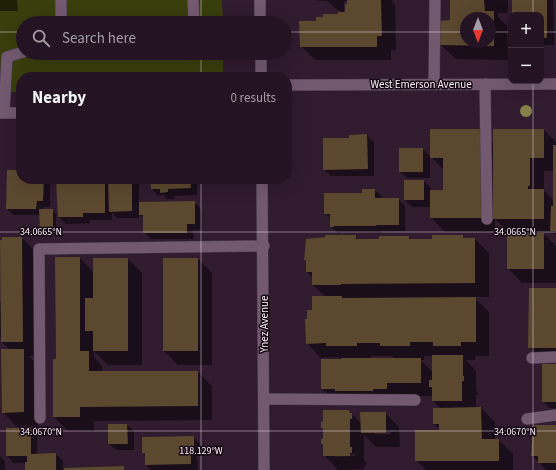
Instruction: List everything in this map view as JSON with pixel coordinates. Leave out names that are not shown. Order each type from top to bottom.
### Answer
[{"type":"street","points":[[61,0],[61,16]]},
{"type":"street","points":[[193,0],[194,16]]},
{"type":"street","points":[[260,0],[260,16]]},
{"type":"street","points":[[434,84],[435,0]]},
{"type":"street","points":[[16,54],[4,58],[2,113],[16,113]]},
{"type":"street","points":[[261,60],[261,72]]},
{"type":"street","points":[[485,84],[487,219]]},
{"type":"street","name":"West Emerson Avenue","points":[[292,85],[556,84]]},
{"type":"street","name":"Ynez Avenue","points":[[262,184],[264,246],[264,470]]},
{"type":"street","points":[[40,418],[40,249],[264,246]]},
{"type":"street","points":[[532,358],[556,357]]},
{"type":"street","points":[[264,399],[415,400]]},
{"type":"street","points":[[527,419],[556,415]]},
{"type":"green space","points":[[0,0],[222,0],[223,16],[16,16],[16,60],[223,60],[223,72],[16,72],[16,92],[0,92]]},
{"type":"building","points":[[347,0],[381,0],[382,36],[377,36],[377,47],[300,47],[299,21],[316,21],[316,17],[323,17],[323,14],[338,14],[338,12],[345,12],[345,4],[347,4]]},
{"type":"building","points":[[450,0],[484,0],[485,11],[494,11],[460,12],[460,45],[440,45],[440,21],[450,20]]},
{"type":"building","points":[[512,0],[547,0],[547,38],[544,38],[544,12],[512,12]]},
{"type":"building","points":[[430,129],[481,129],[481,218],[430,218],[430,190],[443,190],[443,158],[430,158]]},
{"type":"building","points":[[493,129],[544,129],[544,158],[530,158],[530,186],[528,186],[528,189],[544,189],[544,219],[493,219]]},
{"type":"building","points":[[367,134],[368,169],[323,170],[323,138],[349,138],[349,135]]},
{"type":"building","points":[[553,145],[556,145],[556,231],[550,231],[551,206],[553,206]]},
{"type":"building","points":[[399,148],[423,148],[423,172],[399,172]]},
{"type":"building","points":[[7,170],[16,170],[16,184],[44,184],[43,201],[37,201],[36,209],[6,209]]},
{"type":"building","points":[[404,180],[424,180],[424,200],[404,200]]},
{"type":"building","points":[[56,184],[105,184],[105,213],[83,213],[83,217],[58,217]]},
{"type":"building","points":[[108,184],[132,184],[132,211],[109,212]]},
{"type":"building","points":[[150,184],[191,184],[191,188],[168,189],[168,192],[160,193],[160,189],[151,189]]},
{"type":"building","points":[[362,189],[375,189],[375,198],[399,198],[399,225],[330,227],[330,214],[324,214],[324,193],[362,193]]},
{"type":"building","points":[[195,201],[195,224],[187,224],[187,233],[143,233],[143,215],[139,215],[139,202]]},
{"type":"building","points":[[39,209],[53,209],[53,232],[40,232]]},
{"type":"building","points":[[507,233],[544,233],[544,269],[507,269]]},
{"type":"building","points":[[325,235],[356,235],[356,239],[379,239],[379,236],[409,236],[409,239],[432,239],[432,235],[463,235],[463,238],[475,238],[475,283],[312,285],[312,272],[306,272],[306,260],[304,260],[306,239],[325,237]]},
{"type":"building","points":[[2,237],[22,237],[23,342],[1,342],[0,240],[2,240]]},
{"type":"building","points":[[55,257],[80,257],[80,351],[89,351],[89,371],[198,371],[198,406],[80,407],[80,417],[53,417],[53,359],[56,359]]},
{"type":"building","points":[[93,258],[128,258],[128,351],[93,351],[93,331],[85,331],[85,298],[93,298]]},
{"type":"building","points":[[163,258],[198,258],[198,351],[163,351]]},
{"type":"building","points":[[529,288],[556,288],[556,348],[528,348]]},
{"type":"building","points":[[312,296],[342,296],[342,298],[476,297],[476,342],[461,342],[461,346],[433,346],[433,342],[410,342],[410,346],[380,346],[380,343],[357,343],[357,346],[326,346],[326,343],[306,344],[305,319],[307,319],[307,310],[312,310]]},
{"type":"building","points":[[1,349],[24,349],[24,412],[2,413]]},
{"type":"building","points":[[432,355],[463,355],[464,381],[462,381],[462,401],[432,401],[432,387],[429,387],[429,380],[432,380]]},
{"type":"building","points":[[421,358],[421,383],[387,383],[387,389],[373,389],[373,391],[335,391],[335,389],[321,389],[321,359]]},
{"type":"building","points":[[542,364],[556,364],[556,402],[542,402]]},
{"type":"building","points":[[481,407],[482,439],[499,439],[499,461],[415,461],[415,430],[439,430],[439,424],[433,424],[433,408]]},
{"type":"building","points":[[323,410],[349,410],[350,413],[352,413],[352,419],[350,419],[350,447],[352,447],[352,453],[350,453],[350,456],[323,456],[323,444],[321,444],[321,439],[323,439],[323,428],[321,428],[321,422],[323,421]]},
{"type":"building","points":[[360,412],[386,412],[386,433],[361,433]]},
{"type":"building","points":[[108,424],[127,424],[128,444],[108,444]]},
{"type":"building","points":[[533,425],[556,425],[556,463],[538,463],[538,456],[531,456]]},
{"type":"building","points":[[6,428],[31,428],[31,454],[56,453],[56,470],[25,470],[27,456],[6,456]]},
{"type":"building","points":[[194,436],[194,450],[191,450],[191,464],[145,465],[145,453],[142,453],[142,437]]},
{"type":"building","points":[[124,466],[124,470],[64,470],[64,468]]}]
